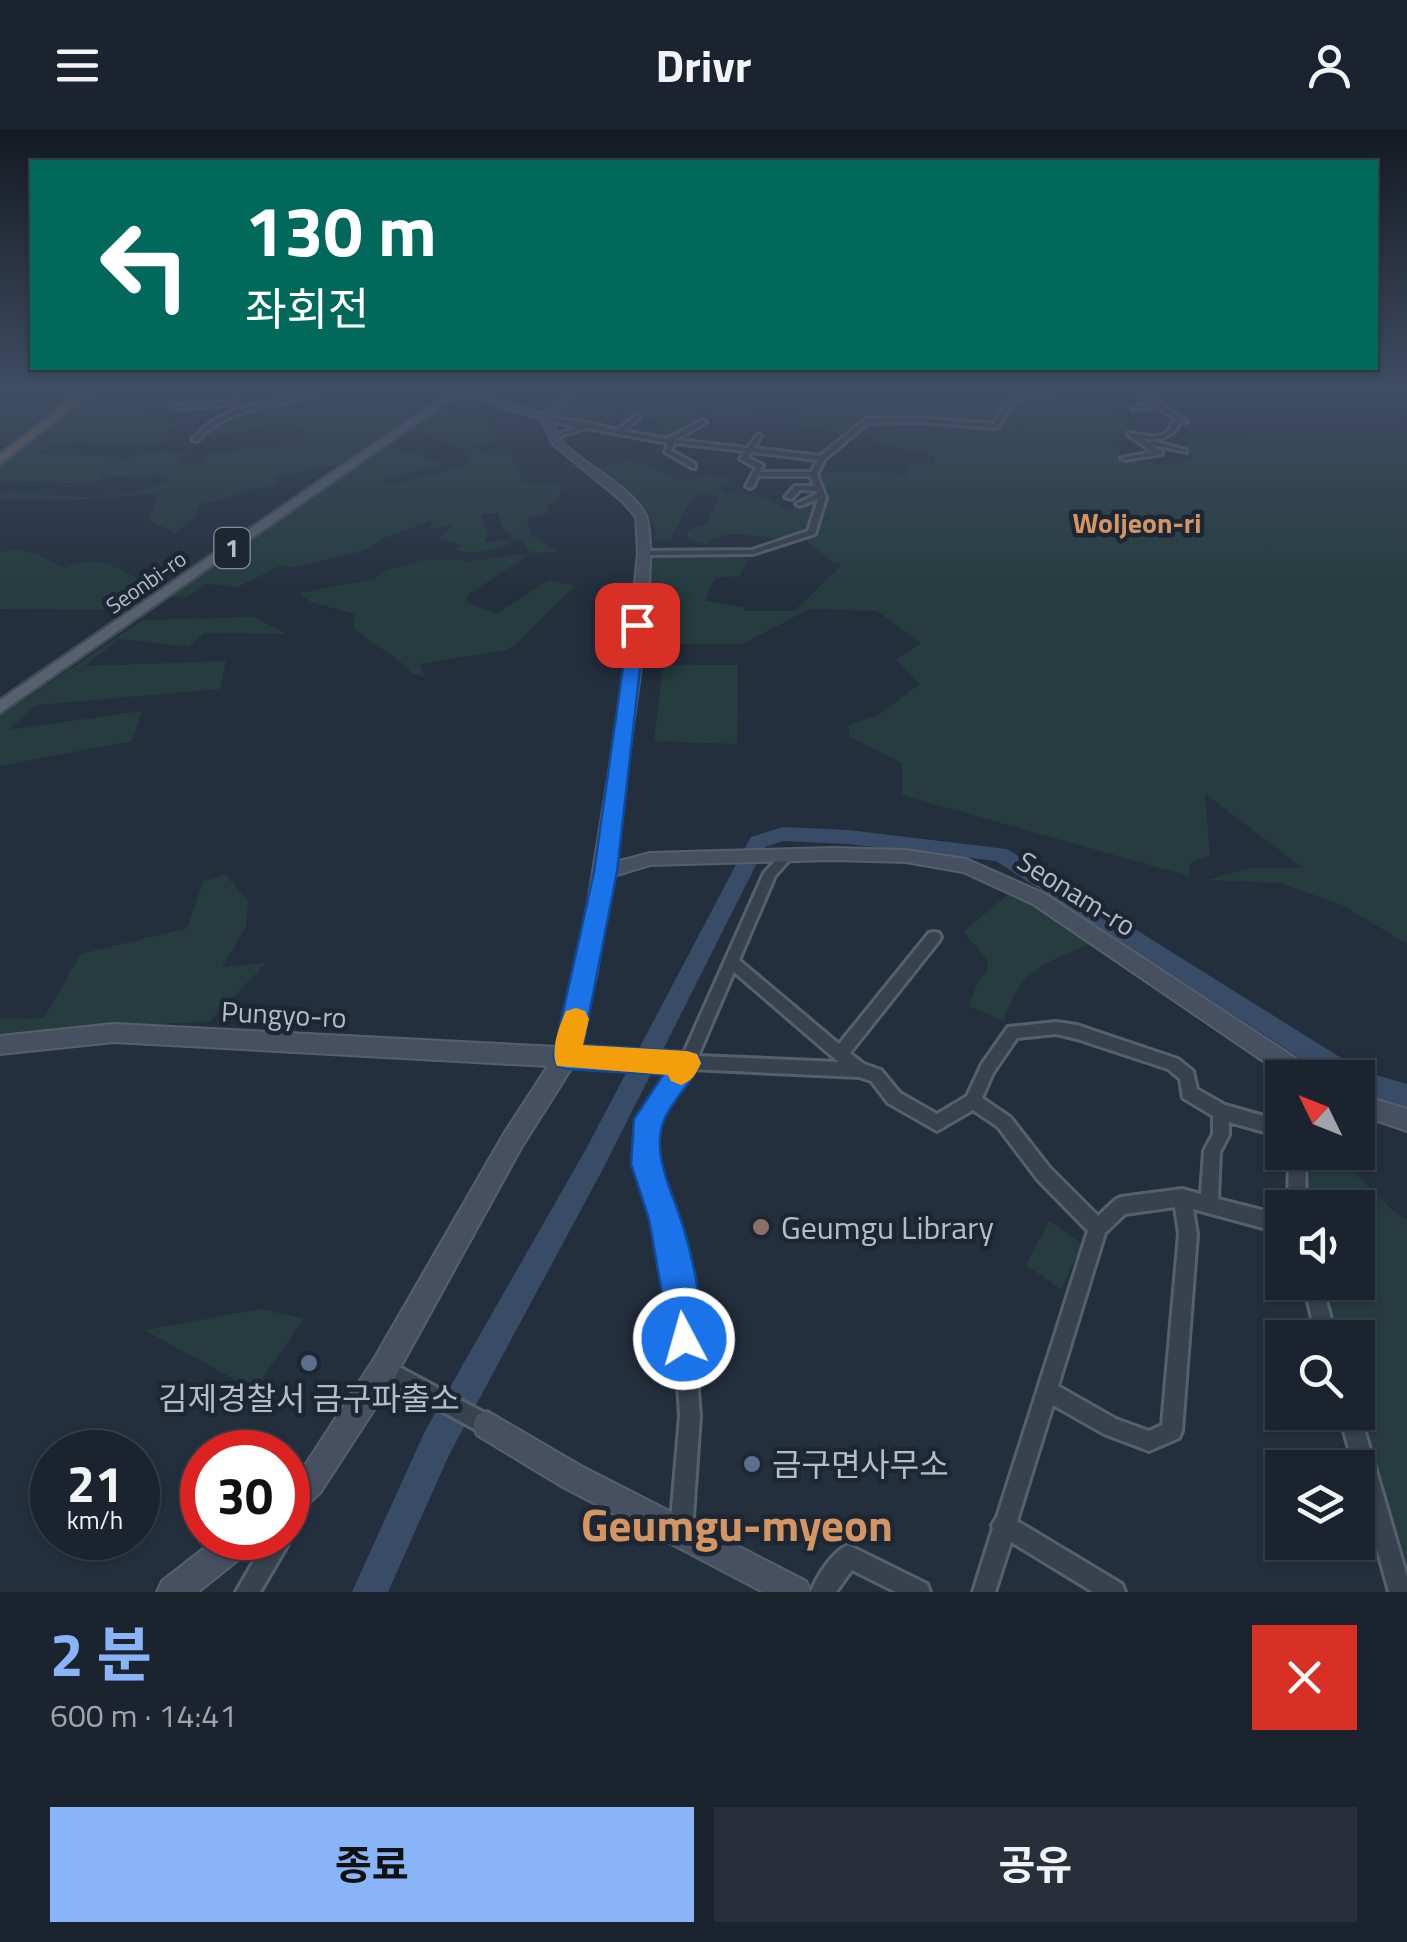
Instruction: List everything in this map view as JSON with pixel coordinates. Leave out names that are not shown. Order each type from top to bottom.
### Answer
[{"type":"main road","name":"Seonbi-ro","points":[[0,700],[357,455]]},
{"type":"main road","name":"Seonbi-ro","points":[[0,708],[360,455]]},
{"type":"main road","points":[[310,1476],[384,1369],[513,1140],[566,1057],[606,872],[635,654],[644,553],[641,517],[573,455]]},
{"type":"main road","name":"Seonam-ro","points":[[606,872],[650,859],[906,856],[966,866],[1016,886],[1281,1060]]},
{"type":"main road","name":"Pungyo-ro","points":[[0,1045],[114,1033],[566,1057]]},
{"type":"main road","points":[[1375,1110],[1407,1120]]},
{"type":"main road","points":[[487,1424],[571,1476],[795,1592]]},
{"type":"main road","points":[[173,1592],[214,1560]]},
{"type":"street","points":[[675,455],[692,466]]},
{"type":"street","points":[[746,455],[744,459],[760,467],[750,486]]},
{"type":"street","points":[[797,455],[822,458]]},
{"type":"street","points":[[813,474],[825,455]]},
{"type":"street","points":[[1125,458],[1144,455]]},
{"type":"street","points":[[756,474],[813,474]]},
{"type":"street","points":[[644,553],[753,552],[812,532],[820,492],[813,474]]},
{"type":"street","points":[[788,497],[798,488],[820,492]]},
{"type":"street","points":[[800,504],[820,492]]},
{"type":"street","points":[[681,1532],[690,1416],[682,1301],[665,1219],[646,1164],[648,1119],[683,1063],[780,858]]},
{"type":"street","points":[[840,1054],[934,938]]},
{"type":"street","points":[[732,961],[860,1070]]},
{"type":"street","points":[[566,1057],[860,1070],[876,1075],[894,1098],[937,1124],[973,1101],[987,1069],[1013,1032],[1056,1028],[1173,1064],[1188,1076],[1189,1093],[1221,1112],[1265,1124]]},
{"type":"street","points":[[973,1101],[1004,1122],[1044,1174],[1098,1228]]},
{"type":"street","points":[[1209,1205],[1212,1151],[1220,1134],[1221,1112]]},
{"type":"street","points":[[1047,1391],[1111,1427],[1149,1441],[1172,1430],[1188,1234],[1182,1198]]},
{"type":"street","points":[[984,1592],[1098,1228],[1121,1206],[1182,1198],[1265,1220]]},
{"type":"street","points":[[384,1369],[487,1424]]},
{"type":"street","points":[[1353,1430],[1400,1592]]},
{"type":"street","points":[[1003,1526],[1114,1592]]},
{"type":"street","points":[[822,1592],[848,1556],[919,1592]]},
{"type":"street","points":[[248,1592],[266,1560]]},
{"type":"green space","points":[[11,455],[184,455],[178,459],[184,466],[202,463],[207,455],[353,455],[339,465],[278,476],[275,487],[255,488],[200,504],[197,516],[175,533],[149,520],[158,493],[83,500],[0,499],[0,492],[64,496],[131,493],[169,479],[167,475],[103,478],[93,484],[0,481],[0,464]]},
{"type":"green space","points":[[375,455],[418,455],[441,466],[381,480],[390,485],[471,465],[468,455],[509,455],[522,482],[564,486],[557,501],[547,504],[548,513],[526,519],[532,536],[558,552],[531,553],[521,539],[511,540],[498,513],[481,514],[488,533],[484,542],[510,543],[482,552],[461,551],[455,549],[462,545],[438,537],[453,525],[429,529],[433,520],[362,551],[295,567],[279,566],[237,587],[206,584],[189,596],[170,597]]},
{"type":"green space","points":[[932,455],[1119,455],[1166,465],[1184,462],[1192,455],[1407,455],[1407,944],[1342,905],[1280,883],[1207,880],[1251,868],[1303,868],[1205,794],[1210,855],[1190,863],[1189,876],[902,795],[902,763],[849,736],[849,725],[878,715],[920,684],[896,659],[921,643],[877,611],[809,609],[743,644],[644,644],[648,555],[736,554],[747,560],[740,576],[715,578],[705,601],[744,607],[744,611],[794,611],[843,564],[834,563],[803,538],[741,534],[706,544],[689,540],[687,531],[706,524],[711,518],[707,514],[720,497],[702,494],[690,501],[670,540],[653,541],[657,531],[640,506],[641,501],[624,494],[597,469],[631,460],[682,481],[717,475],[732,481],[721,488],[723,493],[764,497],[789,510],[819,498],[816,475],[834,471],[908,474],[905,467],[935,463]]},
{"type":"green space","points":[[0,552],[36,554],[65,568],[87,562],[105,564],[142,581],[140,590],[103,610],[0,609]]},
{"type":"green space","points":[[531,553],[468,595],[466,602],[496,614],[549,580],[575,586],[507,650],[420,664],[424,676],[412,674],[353,627],[355,614],[311,602],[299,593],[374,579],[388,570],[427,559],[470,561]]},
{"type":"green space","points":[[254,617],[287,634],[204,633],[189,647],[119,639],[85,666],[226,661],[220,689],[37,705],[8,730],[142,711],[132,741],[0,766],[0,716],[143,620]]},
{"type":"green space","points":[[663,665],[738,665],[737,744],[654,741]]},
{"type":"green space","points":[[225,875],[248,900],[246,927],[222,967],[266,963],[210,1021],[0,1034],[0,1019],[44,1018],[81,954],[187,928],[203,882]]},
{"type":"green space","points":[[1011,892],[1035,903],[1092,943],[1026,978],[1004,1021],[969,1006],[988,969],[987,959],[963,932]]},
{"type":"green space","points":[[1303,1170],[1351,1170],[1372,1190],[1303,1190]]},
{"type":"green space","points":[[1375,1193],[1407,1220],[1407,1585],[1375,1472],[1375,1450],[1369,1450],[1363,1430],[1375,1430],[1375,1320],[1327,1320],[1322,1300],[1375,1300]]},
{"type":"green space","points":[[1049,1221],[1082,1244],[1061,1289],[1026,1265]]},
{"type":"green space","points":[[262,1309],[304,1319],[254,1390],[144,1330]]},
{"type":"waterway","points":[[370,1592],[437,1443],[595,1158],[758,842],[783,834],[848,837],[1000,854],[1325,1060]]},
{"type":"waterway","points":[[1375,1086],[1407,1096]]},
{"type":"slow traffic","points":[[576,1019],[566,1057],[687,1063],[681,1072]]},
{"type":"place","name":"Geumgu Library","points":[[761,1227]]},
{"type":"place","name":"김제경찰서 금구파출소","points":[[309,1363]]},
{"type":"place","name":"금구면사무소","points":[[752,1464]]},
{"type":"district","name":"Woljeon-ri","points":[[1137,522]]},
{"type":"district","name":"Geumgu-myeon","points":[[737,1524]]},
{"type":"route","points":[[637,625],[606,872],[588,972],[566,1057],[687,1063],[648,1119],[646,1164],[665,1219],[682,1301],[684,1339]]}]
